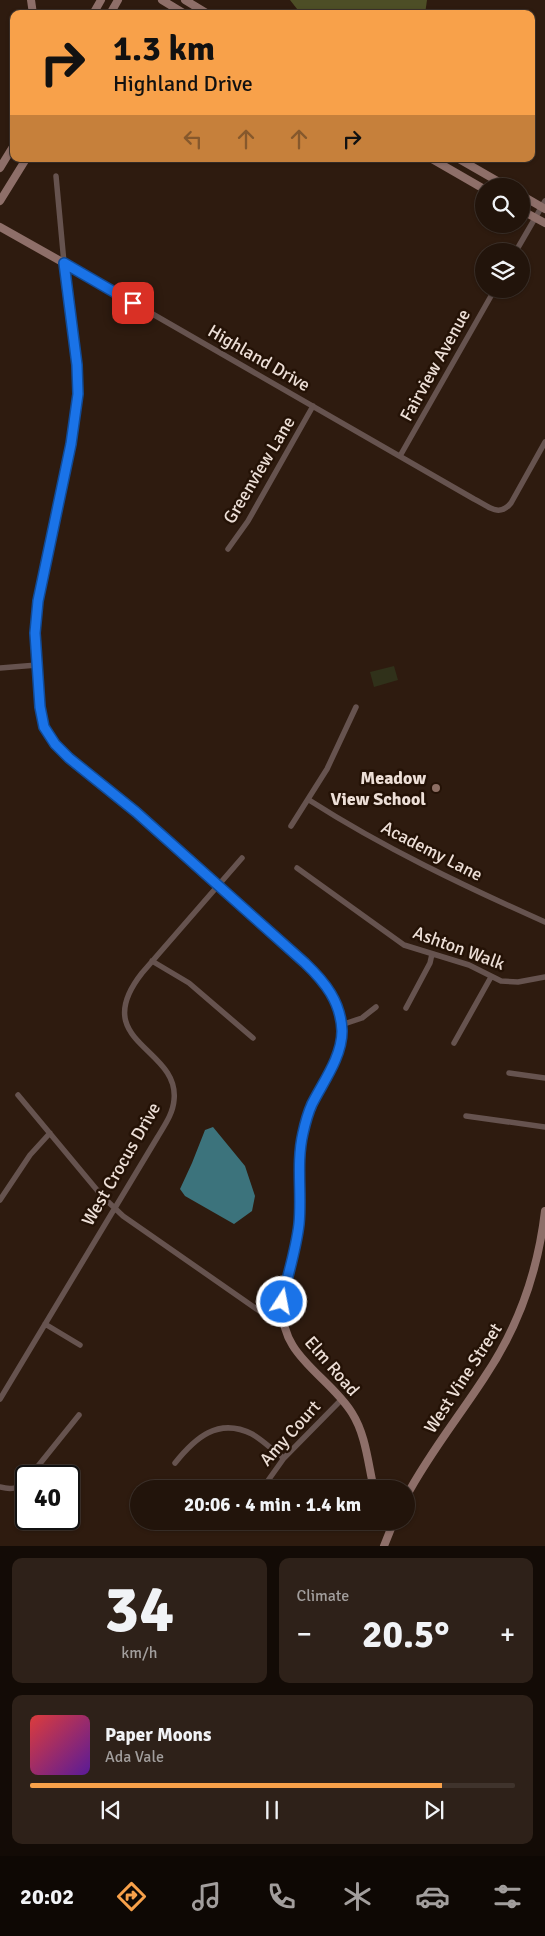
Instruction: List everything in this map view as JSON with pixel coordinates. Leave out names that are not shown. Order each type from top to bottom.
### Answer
[{"type":"street","points":[[162,0],[179,10]]},
{"type":"street","points":[[185,0],[201,10]]},
{"type":"street","points":[[0,168],[10,152]]},
{"type":"street","points":[[0,201],[24,162]]},
{"type":"street","points":[[437,162],[475,184]]},
{"type":"street","points":[[464,162],[492,178]]},
{"type":"street","name":"Elm Road","points":[[56,176],[64,263],[77,365],[78,394],[71,444],[35,622],[36,665],[44,727],[55,744],[69,758],[142,817],[319,976],[335,999],[342,1025],[342,1034],[335,1061],[312,1104],[303,1133],[300,1155],[299,1224],[282,1302],[287,1335],[299,1355],[342,1399],[352,1412],[361,1432],[372,1480]]},
{"type":"street","points":[[521,243],[544,206],[530,199]]},
{"type":"street","points":[[530,215],[545,223]]},
{"type":"street","name":"Highland Drive","points":[[0,227],[496,511],[505,510],[511,503],[545,442]]},
{"type":"street","name":"Fairview Avenue","points":[[400,456],[490,298]]},
{"type":"street","name":"Greenview Lane","points":[[228,549],[248,521],[313,406]]},
{"type":"street","points":[[0,668],[36,665]]},
{"type":"street","points":[[291,826],[327,769],[356,708]]},
{"type":"street","name":"Academy Lane","points":[[309,800],[435,872],[545,922]]},
{"type":"street","name":"West Crocus Drive","points":[[0,1399],[170,1116],[174,1102],[174,1087],[168,1073],[132,1036],[125,1015],[126,1000],[133,986],[152,961],[242,858]]},
{"type":"street","name":"Ashton Walk","points":[[297,868],[404,946],[470,965],[500,981],[518,982],[545,977]]},
{"type":"street","points":[[406,1008],[430,963],[432,954]]},
{"type":"street","points":[[152,961],[189,983],[253,1038]]},
{"type":"street","points":[[454,1043],[491,977]]},
{"type":"street","points":[[342,1025],[362,1018],[376,1007]]},
{"type":"street","points":[[509,1073],[545,1078]]},
{"type":"street","points":[[18,1095],[114,1208],[271,1319],[284,1320]]},
{"type":"street","points":[[466,1116],[545,1127]]},
{"type":"street","points":[[0,1200],[30,1155],[50,1133]]},
{"type":"street","name":"West Vine Street","points":[[415,1482],[437,1446],[484,1378],[514,1326],[528,1291],[534,1269],[545,1211]]},
{"type":"street","points":[[45,1324],[80,1345]]},
{"type":"street","name":"Amy Court","points":[[268,1480],[284,1458],[342,1399]]},
{"type":"street","points":[[39,1465],[79,1415]]},
{"type":"street","points":[[175,1462],[196,1440],[222,1427],[234,1428],[252,1434],[284,1458]]},
{"type":"street","points":[[0,1487],[15,1488]]},
{"type":"street","points":[[384,1546],[389,1530]]},
{"type":"green space","points":[[394,666],[398,680],[374,687],[370,672]]},
{"type":"shaded area","points":[[290,0],[427,0],[426,10],[298,10]]},
{"type":"water","points":[[213,1127],[245,1166],[255,1196],[252,1211],[234,1224],[185,1196],[180,1189],[205,1130]]},
{"type":"place","name":"Meadow View School","points":[[436,788]]},
{"type":"route","points":[[133,303],[64,263],[77,365],[78,394],[71,444],[35,622],[35,649],[40,707],[44,727],[49,736],[69,758],[136,812],[305,963],[319,976],[335,999],[340,1016],[342,1034],[335,1061],[312,1104],[303,1133],[300,1155],[299,1224],[282,1302]]}]
